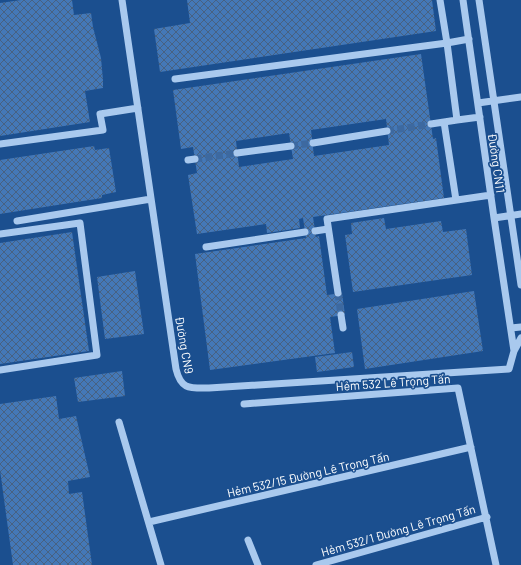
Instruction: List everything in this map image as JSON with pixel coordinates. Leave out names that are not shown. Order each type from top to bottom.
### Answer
[{"type":"street","name":"Đường CN9","points":[[122,0],[176,369],[179,379],[185,385],[194,388],[209,388],[509,369],[514,351],[521,338]]},
{"type":"street","points":[[440,0],[457,120]]},
{"type":"street","name":"Đường CN11","points":[[463,0],[514,351]]},
{"type":"street","name":"Đường CN11","points":[[479,0],[521,285]]},
{"type":"street","points":[[175,79],[469,40]]},
{"type":"street","points":[[478,103],[521,96]]},
{"type":"street","points":[[0,144],[103,130],[100,114],[138,108]]},
{"type":"street","points":[[431,124],[480,117]]},
{"type":"street","points":[[444,122],[456,200]]},
{"type":"street","points":[[313,143],[387,131]]},
{"type":"street","points":[[237,153],[291,146]]},
{"type":"street","points":[[338,293],[327,219],[491,195]]},
{"type":"street","points":[[17,221],[152,199]]},
{"type":"street","points":[[494,218],[521,214]]},
{"type":"street","points":[[0,234],[80,223],[97,355],[0,370]]},
{"type":"street","points":[[315,231],[328,229]]},
{"type":"street","points":[[206,247],[305,232]]},
{"type":"street","points":[[341,315],[343,328]]},
{"type":"street","points":[[511,328],[521,327]]},
{"type":"street","name":"Hẻm 532 Lê Trọng Tấn","points":[[244,404],[458,388],[487,517],[496,565]]},
{"type":"street","points":[[119,422],[162,565]]},
{"type":"street","name":"Hẻm 532/15 Đường Lê Trọng Tấn","points":[[149,522],[471,446]]},
{"type":"street","name":"Hẻm 532/1 Đường Lê Trọng Tấn","points":[[316,565],[487,517]]},
{"type":"street","points":[[248,540],[258,565]]},
{"type":"building","points":[[21,0],[72,0],[74,15],[91,13],[101,58],[103,88],[85,91],[90,122],[0,136],[0,3]]},
{"type":"building","points":[[187,0],[432,0],[436,31],[160,72],[154,29],[190,23]]},
{"type":"building","points":[[421,54],[433,139],[436,138],[444,198],[313,217],[316,237],[319,236],[327,295],[342,293],[345,315],[330,317],[335,353],[210,370],[195,254],[306,238],[303,218],[299,219],[300,228],[267,233],[266,224],[197,234],[188,175],[197,173],[193,147],[181,149],[173,90]],"holes":[[[386,119],[389,145],[314,156],[311,130]],[[289,133],[293,159],[239,167],[236,141]]]},
{"type":"building","points":[[94,146],[95,150],[109,148],[116,192],[102,195],[102,198],[0,214],[0,160]]},
{"type":"building","points":[[384,218],[386,229],[441,221],[443,232],[466,229],[472,275],[353,292],[345,235],[352,234],[351,223]]},
{"type":"building","points":[[72,232],[89,351],[0,364],[0,243]]},
{"type":"building","points":[[135,271],[144,334],[105,339],[97,277]]},
{"type":"building","points":[[474,291],[483,351],[365,369],[357,309]]},
{"type":"building","points":[[352,352],[354,367],[317,372],[315,357]]},
{"type":"building","points":[[122,371],[125,396],[78,402],[74,378]]},
{"type":"building","points":[[56,396],[59,419],[76,416],[90,477],[68,481],[69,494],[82,492],[92,565],[13,565],[0,470],[0,404]]},
{"type":"tunnel","points":[[387,131],[431,124]]},
{"type":"tunnel","points":[[291,146],[313,143]]},
{"type":"tunnel","points":[[195,159],[237,153]]},
{"type":"tunnel","points":[[338,293],[341,315]]}]
